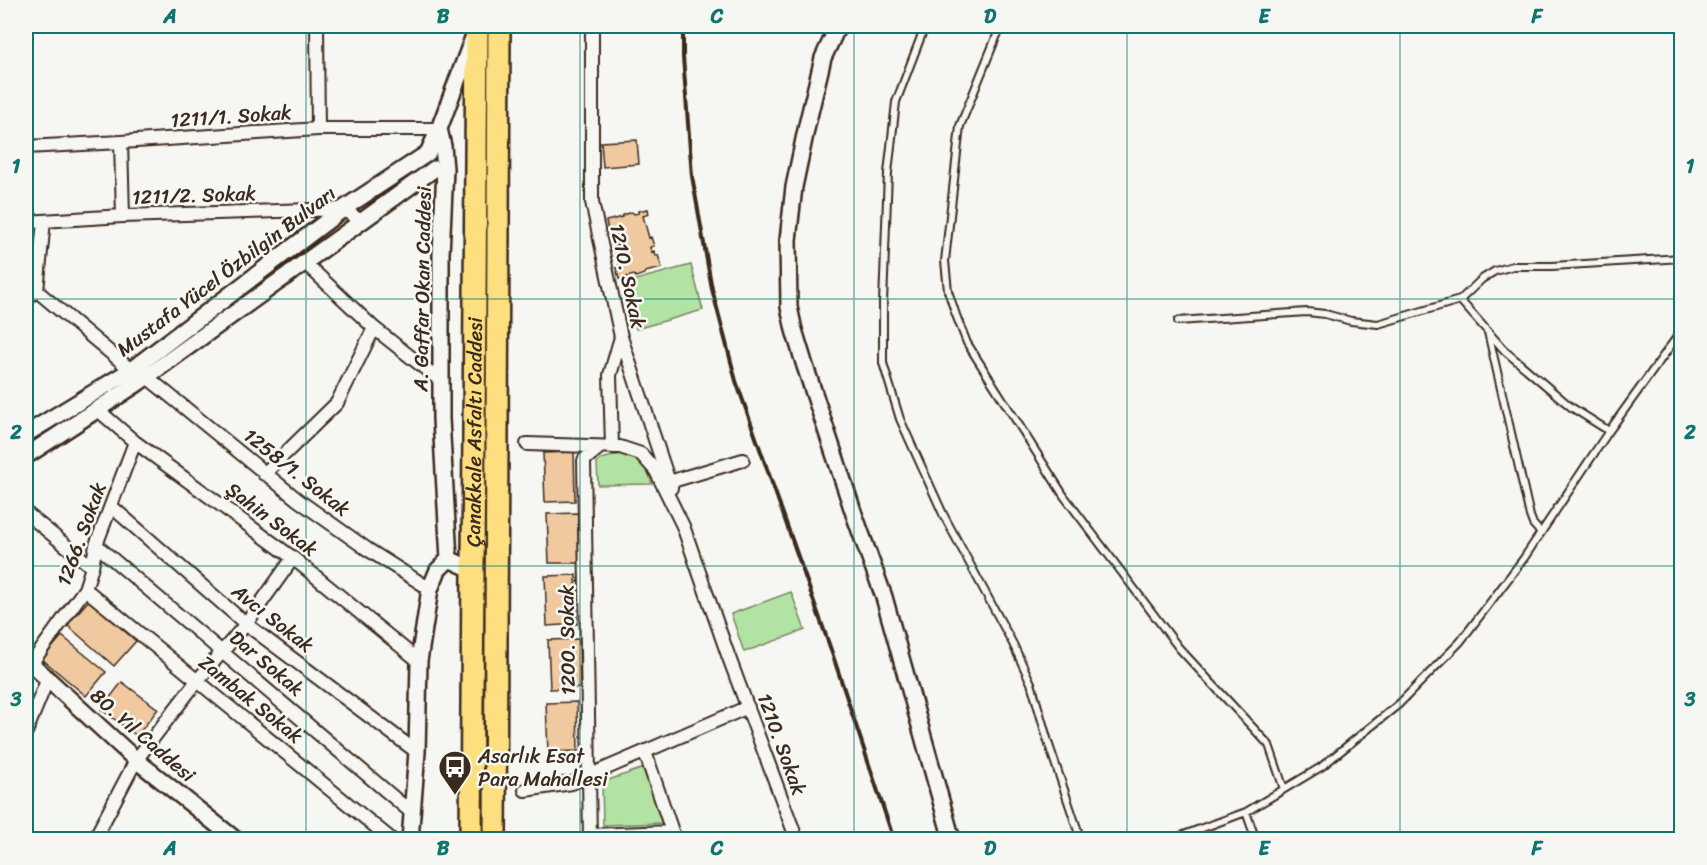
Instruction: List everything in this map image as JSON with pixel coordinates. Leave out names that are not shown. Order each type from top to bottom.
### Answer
[{"type":"highway","name":"Çanakkale Asfaltı Caddesi","points":[[471,840],[472,449],[477,26]]},
{"type":"highway","name":"Çanakkale Asfaltı Caddesi","points":[[495,840],[499,26]]},
{"type":"street","points":[[317,26],[318,129]]},
{"type":"street","points":[[440,169],[428,153],[477,26]]},
{"type":"street","name":"1210. Sokak","points":[[592,26],[592,202],[621,337],[683,526],[796,840]]},
{"type":"street","points":[[838,26],[823,58],[794,187],[788,240],[789,308],[805,366],[890,616],[952,840]]},
{"type":"street","name":"1211/1. Sokak","points":[[26,147],[318,129],[439,129]]},
{"type":"street","name":"A. Gaffar Okan Caddesi","points":[[439,129],[443,146],[440,169],[441,418],[449,558]]},
{"type":"street","points":[[121,142],[123,216]]},
{"type":"street","name":"Mustafa Yücel Özbilgin Bulvarı","points":[[26,456],[98,410],[343,209],[428,153]]},
{"type":"street","name":"Mustafa Yücel Özbilgin Bulvarı","points":[[26,434],[139,377],[361,221],[440,169]]},
{"type":"street","points":[[343,209],[361,221]]},
{"type":"street","name":"1211/2. Sokak","points":[[26,222],[123,216],[343,209]]},
{"type":"street","points":[[26,298],[37,291],[44,221]]},
{"type":"street","points":[[304,262],[374,328],[441,381]]},
{"type":"street","name":"1258/1. Sokak","points":[[37,291],[139,377],[298,500],[366,549],[430,589]]},
{"type":"street","points":[[264,474],[337,403],[374,328]]},
{"type":"street","points":[[606,447],[610,375],[621,337]]},
{"type":"street","name":"Şahin Sokak","points":[[98,410],[135,442],[293,558],[419,661]]},
{"type":"street","name":"1266. Sokak","points":[[28,661],[85,589],[96,545],[135,442]]},
{"type":"street","name":"1210. Sokak","points":[[527,444],[620,447],[641,454],[656,471],[683,526]]},
{"type":"street","name":"1200. Sokak","points":[[590,837],[584,460],[606,447]]},
{"type":"street","points":[[669,482],[743,460]]},
{"type":"street","name":"Avcı Sokak","points":[[112,507],[246,624],[417,752]]},
{"type":"street","points":[[26,513],[92,567]]},
{"type":"street","name":"Dar Sokak","points":[[96,545],[412,813]]},
{"type":"street","points":[[94,840],[136,760],[197,681],[246,624],[293,558]]},
{"type":"street","points":[[410,840],[417,752],[419,661],[430,589],[438,570],[449,558],[473,570]]},
{"type":"street","name":"Zambak Sokak","points":[[85,589],[392,840]]},
{"type":"street","name":"80. Yıl Caddesi","points":[[28,661],[136,760],[236,840]]},
{"type":"street","points":[[26,732],[48,678]]},
{"type":"street","points":[[525,790],[572,783],[589,777],[748,707]]},
{"type":"street","points":[[590,837],[674,836],[645,752]]},
{"type":"lane","points":[[925,26],[896,102],[888,173],[882,303],[883,363],[900,419],[943,514],[1013,644],[1031,683],[1081,840]]},
{"type":"lane","points":[[1005,26],[997,35],[960,126],[945,261],[948,291],[956,315],[968,343],[1064,496],[1179,648],[1269,745],[1284,789]]},
{"type":"lane","points":[[1178,321],[1306,312],[1378,324],[1460,300],[1482,279],[1495,271],[1513,266],[1552,266],[1682,258]]},
{"type":"lane","points":[[1460,300],[1505,351],[1571,406],[1609,431]]},
{"type":"lane","points":[[1170,840],[1246,812],[1321,767],[1399,704],[1460,642],[1524,558],[1609,431],[1682,330]]},
{"type":"lane","points":[[1488,332],[1530,516],[1533,524],[1541,533]]},
{"type":"lane","points":[[1246,812],[1256,840]]},
{"type":"green space","points":[[691,265],[703,310],[636,329],[624,283]]},
{"type":"green space","points":[[625,453],[643,464],[652,484],[598,485],[597,463],[601,459]]},
{"type":"green space","points":[[791,592],[805,630],[744,652],[731,614]]},
{"type":"green space","points":[[644,768],[663,823],[603,825],[602,782]]},
{"type":"building","points":[[637,140],[639,164],[603,167],[601,142]]},
{"type":"building","points":[[648,209],[649,214],[643,216],[649,238],[651,237],[654,246],[650,247],[651,252],[654,251],[655,256],[658,255],[662,268],[636,277],[634,275],[619,279],[616,268],[620,267],[618,260],[622,260],[620,254],[616,255],[614,246],[619,244],[616,231],[608,231],[606,221]]},
{"type":"building","points":[[574,452],[575,501],[545,502],[543,453]]},
{"type":"building","points":[[578,513],[579,563],[549,563],[547,514]]},
{"type":"building","points":[[576,575],[577,624],[547,626],[545,576]]},
{"type":"building","points":[[89,600],[136,641],[114,666],[67,625]]},
{"type":"building","points":[[62,636],[106,672],[86,696],[42,659]]},
{"type":"building","points":[[579,639],[580,688],[550,689],[548,640]]},
{"type":"building","points":[[122,682],[158,709],[137,736],[101,709]]},
{"type":"building","points":[[577,702],[578,751],[548,752],[546,703]]},
{"type":"railway","points":[[683,26],[683,57],[692,176],[712,289],[736,381],[831,650],[894,840]]},
{"type":"place","name":"Asarlık Esat Para Mahallesi","points":[[455,796]]}]
